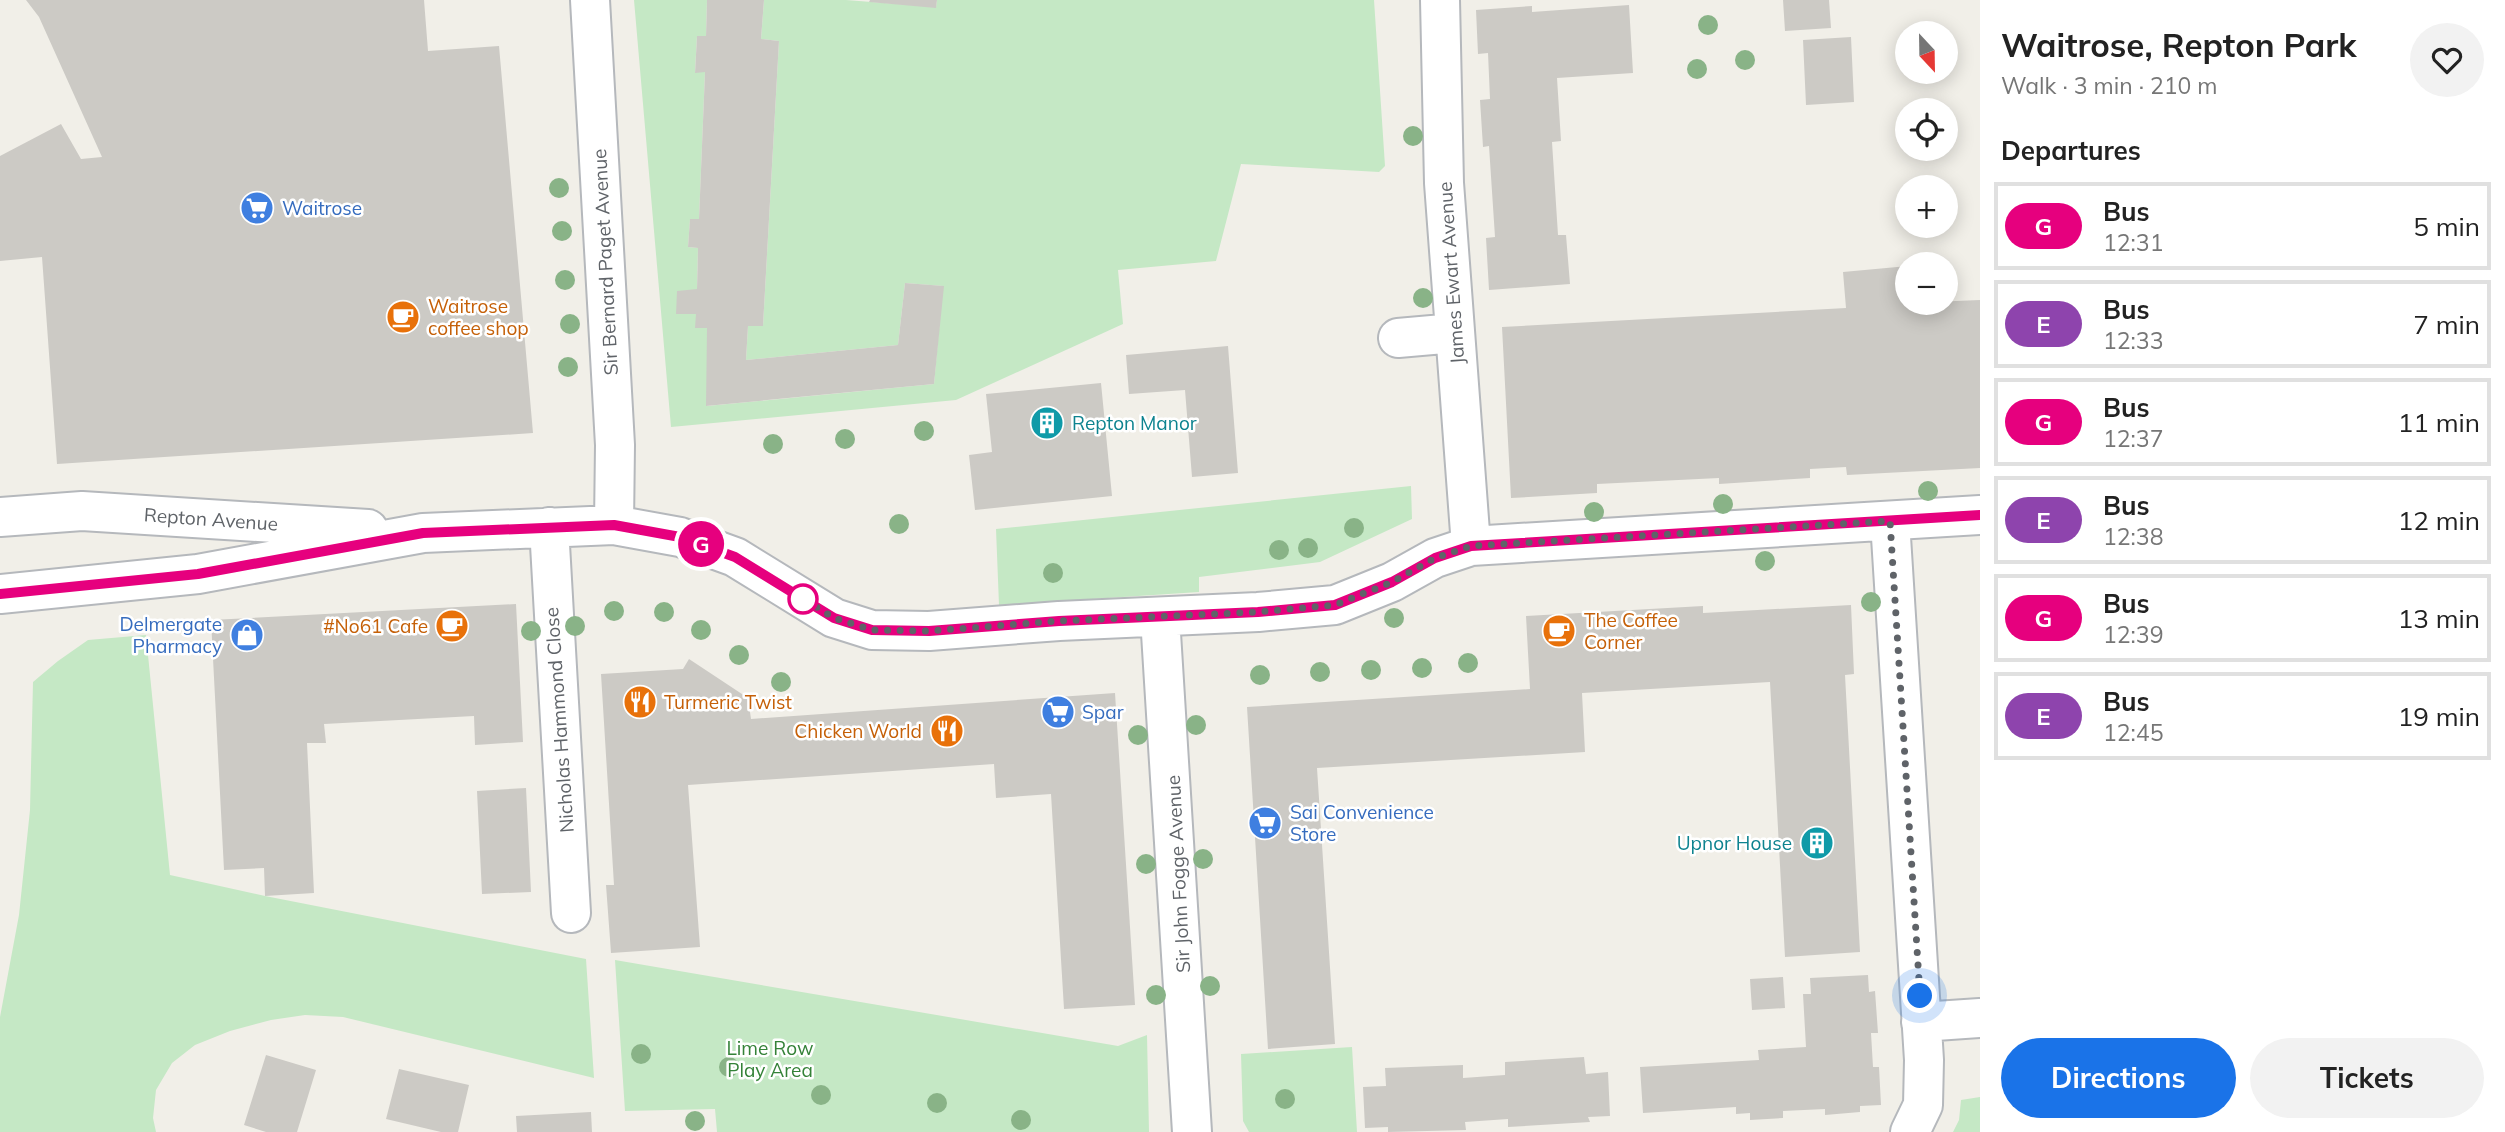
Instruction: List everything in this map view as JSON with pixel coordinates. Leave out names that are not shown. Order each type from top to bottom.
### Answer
[{"type":"street","name":"Sir Bernard Paget Avenue","points":[[590,0],[615,445],[614,525]]},
{"type":"street","name":"James Ewart Avenue","points":[[1440,0],[1444,183],[1471,546]]},
{"type":"street","points":[[1398,338],[1455,333]]},
{"type":"street","name":"Repton Avenue","points":[[0,517],[82,511],[423,533],[614,525],[680,537],[735,557],[834,618],[872,630],[929,631],[1335,605],[1392,582],[1435,558],[1471,546],[1980,515]]},
{"type":"street","points":[[1890,521],[1924,1060],[1923,1105],[1910,1132]]},
{"type":"street","name":"Nicholas Hammond Close","points":[[549,527],[571,912]]},
{"type":"street","name":"Repton Avenue","points":[[0,594],[198,574],[423,533]]},
{"type":"street","name":"Sir John Fogge Avenue","points":[[1160,617],[1192,1132]]},
{"type":"street","points":[[1921,1022],[1980,1018]]},
{"type":"green space","points":[[634,0],[707,0],[706,36],[697,36],[695,72],[705,72],[699,219],[690,220],[688,247],[698,248],[697,289],[677,314],[696,314],[696,327],[707,328],[707,406],[934,384],[943,286],[905,283],[898,345],[746,360],[748,326],[763,326],[779,41],[761,39],[764,0],[846,0],[936,7],[937,0],[1374,0],[1385,166],[1379,172],[1241,164],[1216,261],[1118,270],[1123,324],[956,400],[671,427]]},
{"type":"green space","points":[[1411,486],[1412,519],[1320,562],[1199,577],[1199,592],[999,605],[996,529]]},
{"type":"green space","points":[[146,635],[170,875],[586,959],[594,1078],[343,1017],[305,1015],[271,1020],[230,1031],[195,1045],[172,1063],[156,1090],[153,1118],[156,1132],[0,1132],[0,1017],[19,915],[30,810],[33,682],[88,640]]},
{"type":"green space","name":"Lime Row Play Area","points":[[615,960],[1118,1046],[1147,1035],[1149,1132],[717,1132],[715,1109],[625,1111]]},
{"type":"green space","points":[[1352,1047],[1357,1132],[1249,1132],[1243,1121],[1241,1054]]},
{"type":"green space","points":[[1980,1097],[1980,1132],[1953,1132],[1959,1120],[1961,1100]]},
{"type":"building","name":"Waitrose","points":[[26,0],[424,0],[428,51],[499,46],[533,433],[57,464],[42,257],[0,261],[0,156],[61,124],[81,159],[102,157],[39,17]]},
{"type":"building","points":[[707,0],[764,0],[761,39],[779,41],[763,326],[748,326],[746,360],[898,345],[905,283],[944,286],[934,384],[706,406],[707,328],[695,328],[696,314],[676,314],[677,291],[697,289],[698,248],[688,247],[690,219],[699,219],[705,72],[695,73],[697,36],[706,36]]},
{"type":"building","points":[[937,0],[936,8],[869,2]]},
{"type":"building","points":[[1783,0],[1829,0],[1831,28],[1785,31]]},
{"type":"building","points":[[1629,5],[1633,73],[1557,78],[1561,141],[1552,142],[1558,235],[1566,235],[1570,284],[1489,290],[1486,238],[1495,237],[1489,146],[1483,147],[1480,100],[1490,99],[1488,53],[1478,54],[1476,10],[1532,6],[1532,12]]},
{"type":"building","points":[[1851,37],[1854,102],[1806,105],[1803,40]]},
{"type":"building","points":[[1895,267],[1895,315],[1958,315],[1958,301],[1980,300],[1980,468],[1847,475],[1846,467],[1810,469],[1810,478],[1719,484],[1719,478],[1597,484],[1597,493],[1511,498],[1502,327],[1846,308],[1843,272]]},
{"type":"building","points":[[1228,346],[1238,473],[1192,477],[1185,390],[1129,394],[1126,355]]},
{"type":"building","name":"Repton Manor","points":[[1101,383],[1112,496],[975,510],[969,455],[992,452],[986,394]]},
{"type":"building","points":[[516,604],[523,742],[475,745],[474,716],[324,724],[326,743],[307,743],[314,893],[265,896],[264,868],[224,870],[211,620]]},
{"type":"building","points":[[1851,605],[1854,674],[1845,675],[1860,952],[1785,957],[1770,682],[1582,693],[1585,752],[1317,768],[1335,1044],[1268,1049],[1247,707],[1530,689],[1526,616],[1703,606],[1703,613]]},
{"type":"building","points":[[689,659],[748,698],[751,719],[1115,693],[1135,1005],[1064,1009],[1051,794],[996,798],[994,764],[688,785],[700,947],[611,953],[606,885],[614,885],[601,674],[683,669]]},
{"type":"building","points":[[526,788],[531,892],[482,894],[477,791]]},
{"type":"building","points":[[1868,975],[1869,992],[1875,991],[1878,1033],[1871,1033],[1873,1067],[1879,1067],[1881,1105],[1860,1106],[1860,1112],[1825,1115],[1825,1109],[1783,1111],[1783,1118],[1750,1120],[1750,1113],[1736,1114],[1736,1107],[1643,1113],[1640,1067],[1759,1060],[1758,1050],[1806,1047],[1803,994],[1811,994],[1810,978]]},
{"type":"building","points":[[1783,977],[1785,1008],[1752,1010],[1750,979]]},
{"type":"building","points":[[266,1055],[316,1070],[297,1132],[266,1132],[244,1125]]},
{"type":"building","points":[[1584,1057],[1586,1074],[1608,1072],[1610,1116],[1588,1117],[1590,1122],[1508,1127],[1508,1119],[1465,1122],[1466,1130],[1388,1132],[1388,1127],[1365,1128],[1363,1087],[1386,1086],[1385,1068],[1463,1065],[1463,1078],[1505,1075],[1505,1062]]},
{"type":"building","points":[[399,1069],[469,1085],[458,1132],[441,1132],[386,1119]]},
{"type":"building","points":[[591,1112],[592,1132],[517,1132],[516,1116]]},
{"type":"bus line","name":"G","points":[[0,594],[198,574],[423,533],[614,525],[680,537],[735,557],[834,618],[872,630],[929,631],[1335,605],[1392,582],[1435,558],[1471,546],[1980,515]]},
{"type":"place","name":"Waitrose","points":[[257,208]]},
{"type":"place","name":"Waitrose coffee shop","points":[[403,317]]},
{"type":"place","name":"Repton Manor","points":[[1047,423]]},
{"type":"place","name":"#No61 Cafe","points":[[452,626]]},
{"type":"place","name":"The Coffee Corner","points":[[1559,631]]},
{"type":"place","name":"Delmergate Pharmacy","points":[[247,635]]},
{"type":"place","name":"Turmeric Twist","points":[[640,702]]},
{"type":"place","name":"Spar","points":[[1058,712]]},
{"type":"place","name":"Chicken World","points":[[947,731]]},
{"type":"place","name":"Sai Convenience Store","points":[[1265,823]]},
{"type":"place","name":"Upnor House","points":[[1817,843]]},
{"type":"route","points":[[803,599],[794,593],[834,618],[872,630],[929,631],[1059,621],[1258,612],[1335,605],[1392,582],[1435,558],[1471,546],[1890,521],[1920,996]]}]
